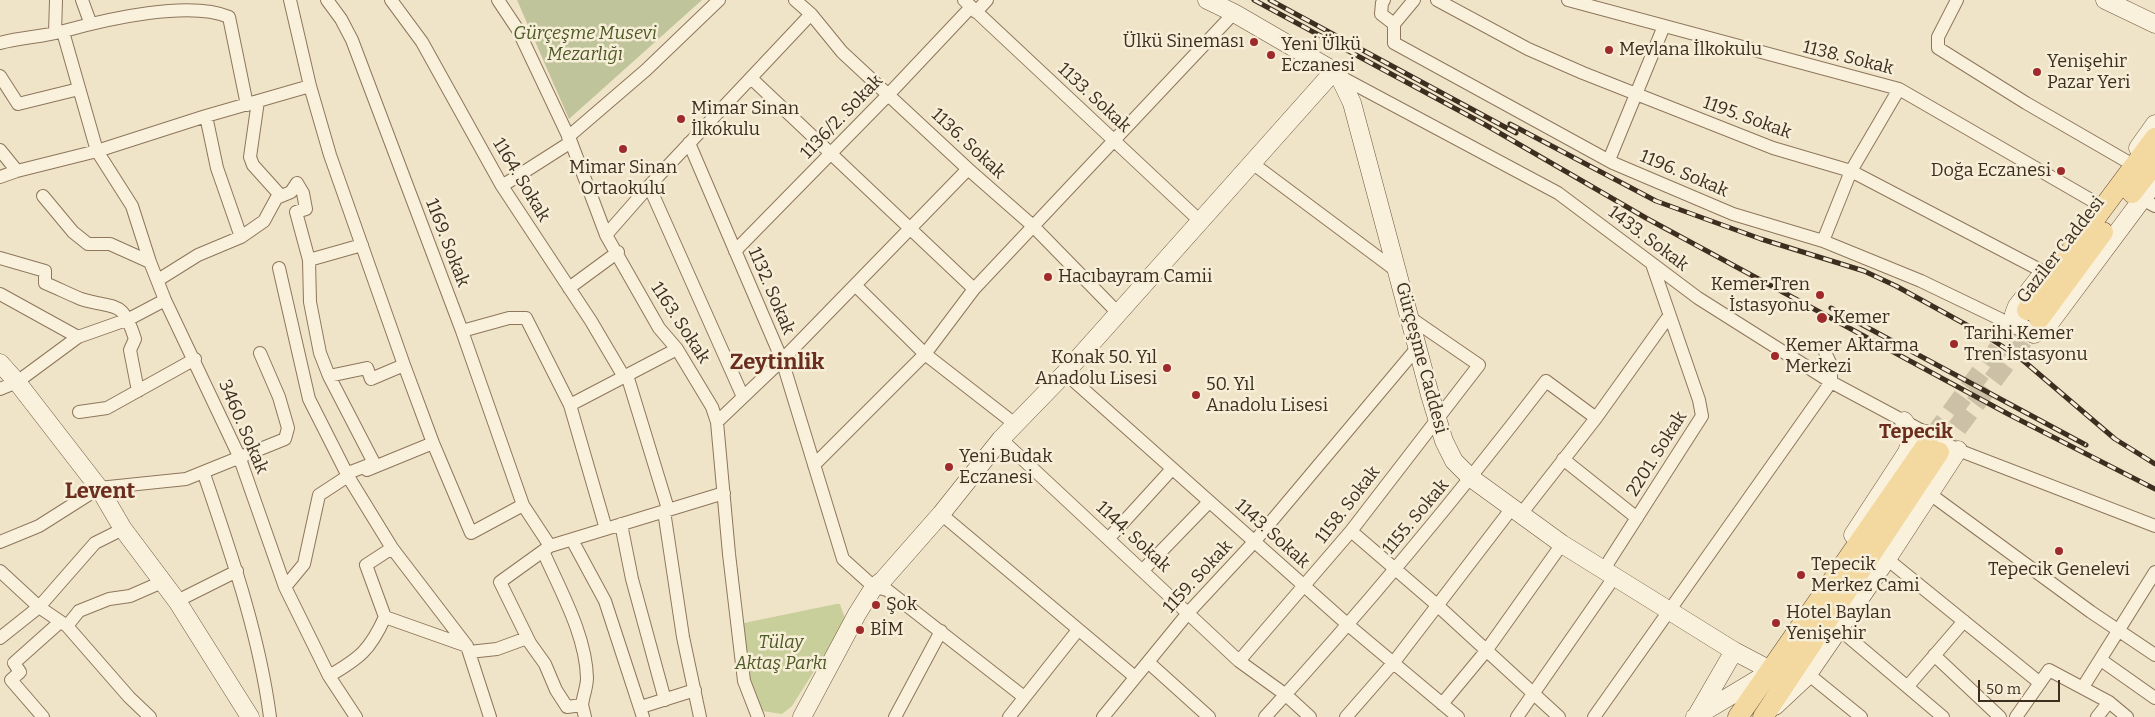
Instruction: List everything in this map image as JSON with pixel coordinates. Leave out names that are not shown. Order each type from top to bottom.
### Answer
[{"type":"main road","name":"Gaziler Caddesi","points":[[2026,317],[2155,138]]},
{"type":"main road","name":"Gaziler Caddesi","points":[[2026,317],[2155,163]]},
{"type":"main road","points":[[1738,717],[1939,445]]},
{"type":"main road","points":[[1767,715],[1939,445]]},
{"type":"street","name":"3460. Sokak","points":[[56,0],[59,32],[79,89],[97,151],[132,206],[150,262],[165,300],[195,359],[239,456],[285,587],[329,676],[356,717]]},
{"type":"street","points":[[82,0],[90,22]]},
{"type":"street","points":[[290,0],[310,86],[330,155],[433,443],[471,533],[523,505]]},
{"type":"street","name":"1169. Sokak","points":[[327,0],[341,19],[352,40],[462,331],[523,505],[546,548],[584,658],[587,680],[583,711]]},
{"type":"street","name":"1164. Sokak","points":[[391,0],[422,42],[502,186],[626,376],[666,510]]},
{"type":"street","name":"1163. Sokak","points":[[498,0],[518,30],[570,140],[606,235],[618,252],[659,328],[677,349],[712,407],[717,422],[744,680],[758,717]]},
{"type":"street","points":[[502,186],[570,140],[719,0]]},
{"type":"street","name":"1136. Sokak","points":[[795,0],[811,14],[842,52],[968,169],[1033,226],[1118,313]]},
{"type":"street","name":"1136/2. Sokak","points":[[735,251],[888,95],[971,6],[988,0]]},
{"type":"street","points":[[802,717],[857,614],[874,587],[883,580],[941,514],[1015,424],[1065,374],[1252,163],[1337,73],[1234,13],[1207,0]]},
{"type":"street","points":[[1384,0],[1381,14],[1394,24],[1414,0]]},
{"type":"street","name":"1195. Sokak","points":[[1436,0],[1528,50],[1773,148],[1851,171],[2044,272]]},
{"type":"street","name":"1138. Sokak","points":[[1568,0],[1899,89],[2098,204]]},
{"type":"street","points":[[1957,0],[1938,36],[1938,48],[2026,103],[2128,162]]},
{"type":"street","points":[[2104,0],[2155,24]]},
{"type":"street","points":[[0,43],[59,32],[156,3],[195,4],[220,9],[229,18],[252,103],[250,156],[254,165],[280,195],[279,197]]},
{"type":"street","name":"1133. Sokak","points":[[971,6],[1200,222]]},
{"type":"street","points":[[814,465],[925,354],[974,289],[1234,13]]},
{"type":"street","points":[[606,235],[649,186],[752,79],[811,14]]},
{"type":"street","name":"1196. Sokak","points":[[1394,24],[1394,43],[1609,160],[1734,214],[1823,241],[1921,281],[1990,316],[2026,317]]},
{"type":"street","points":[[1609,160],[1664,26]]},
{"type":"street","name":"1433. Sokak","points":[[1337,73],[1558,193],[1698,298],[1831,382],[1904,421],[1939,445],[2155,526]]},
{"type":"street","name":"Gürçeşme Caddesi","points":[[1337,73],[1352,103],[1437,420],[1444,441],[1454,461],[1471,478],[1562,544],[1734,651],[1772,671]]},
{"type":"street","points":[[0,76],[18,104],[79,89]]},
{"type":"street","points":[[752,79],[974,289]]},
{"type":"street","points":[[0,178],[17,171],[97,151],[206,116],[310,86]]},
{"type":"street","points":[[1823,241],[1851,171],[1899,89]]},
{"type":"street","points":[[206,116],[217,168],[241,237]]},
{"type":"street","name":"Gaziler Caddesi","points":[[2155,124],[2098,204],[2044,272],[2026,317],[2034,334],[2046,328],[2149,202],[2155,182]]},
{"type":"street","name":"1132. Sokak","points":[[689,143],[782,360],[843,560],[874,587],[887,590],[1024,697]]},
{"type":"street","points":[[0,150],[17,171]]},
{"type":"street","points":[[1252,163],[1398,272]]},
{"type":"street","points":[[717,422],[782,360],[968,169]]},
{"type":"street","points":[[158,280],[198,255],[241,237],[264,221],[276,199],[291,192],[297,183],[303,194],[306,209],[296,212],[309,260],[310,302],[320,353],[328,376],[374,463],[348,476],[319,495],[304,564],[285,587]]},
{"type":"street","points":[[649,186],[743,397]]},
{"type":"street","points":[[43,196],[73,232],[88,244],[110,244],[150,262]]},
{"type":"street","points":[[309,260],[362,245]]},
{"type":"street","points":[[569,288],[618,252]]},
{"type":"street","points":[[0,258],[45,271],[45,284],[82,299],[117,306],[129,319],[135,339],[130,350],[138,391]]},
{"type":"street","name":"2201. Sokak","points":[[1517,717],[1610,573],[1637,518],[1702,416],[1699,400],[1652,264]]},
{"type":"street","points":[[279,268],[309,399],[348,476],[392,548],[468,649],[489,717]]},
{"type":"street","points":[[855,285],[925,354],[1015,424]]},
{"type":"street","points":[[0,294],[78,337]]},
{"type":"street","points":[[0,389],[17,382],[78,337],[129,319],[165,300]]},
{"type":"street","points":[[1346,717],[1394,662],[1437,605],[1516,511],[1563,459],[1596,418],[1669,316]]},
{"type":"street","points":[[1990,316],[2026,317]]},
{"type":"street","points":[[462,331],[509,318],[526,318],[570,405],[606,529]]},
{"type":"street","name":"1158. Sokak","points":[[1239,662],[1351,531],[1479,365],[1409,318]]},
{"type":"street","name":"1159. Sokak","points":[[1102,717],[1188,613],[1254,542],[1417,348]]},
{"type":"street","points":[[570,405],[677,349]]},
{"type":"street","points":[[1594,717],[1831,382],[1830,365],[1824,352]]},
{"type":"street","points":[[0,542],[39,526],[99,488],[186,480],[204,474],[239,456],[285,439],[288,428],[279,398],[260,354]]},
{"type":"street","points":[[79,412],[107,408],[195,359]]},
{"type":"street","points":[[0,363],[17,382],[99,488],[124,529],[177,602],[250,717]]},
{"type":"street","points":[[328,376],[367,368],[371,379],[404,365]]},
{"type":"street","name":"1143. Sokak","points":[[1065,374],[1449,712]]},
{"type":"street","name":"1155. Sokak","points":[[1265,717],[1396,569],[1471,478],[1546,381],[1596,418]]},
{"type":"street","points":[[1904,421],[1912,432],[1912,440],[1908,450]]},
{"type":"street","points":[[1696,717],[1772,671],[1775,656],[1908,450],[1922,433],[1939,445],[1930,494],[1808,674],[1767,715]]},
{"type":"street","name":"1144. Sokak","points":[[1002,439],[1239,662],[1286,695],[1310,717]]},
{"type":"street","points":[[348,476],[433,443]]},
{"type":"street","points":[[1563,459],[1637,518]]},
{"type":"street","points":[[1109,538],[1172,469]]},
{"type":"street","points":[[204,474],[237,571],[264,669],[270,717]]},
{"type":"street","points":[[583,711],[567,707],[556,690],[545,664],[527,638],[500,582],[546,548],[724,493]]},
{"type":"street","points":[[1930,494],[2118,630],[2155,654]]},
{"type":"street","points":[[1143,570],[1209,502]]},
{"type":"street","points":[[666,510],[683,637],[700,717]]},
{"type":"street","points":[[941,514],[1135,677]]},
{"type":"street","points":[[621,524],[632,579],[665,700]]},
{"type":"street","points":[[0,638],[39,607],[95,543],[124,529]]},
{"type":"street","points":[[1351,531],[1437,605],[1559,717]]},
{"type":"street","points":[[572,540],[605,601],[642,712],[665,700],[695,690]]},
{"type":"street","points":[[1449,712],[1486,651],[1562,544]]},
{"type":"street","points":[[329,676],[354,662],[373,642],[385,617],[366,565],[392,548]]},
{"type":"street","points":[[1887,559],[2040,683]]},
{"type":"street","points":[[0,571],[39,607],[63,624],[129,697],[150,717]]},
{"type":"street","points":[[177,602],[237,571]]},
{"type":"street","points":[[2082,687],[2101,660],[2155,572]]},
{"type":"street","points":[[43,717],[11,680],[20,672],[14,663],[79,611],[109,599],[130,596],[162,582]]},
{"type":"street","points":[[385,617],[468,649],[497,649],[527,638]]},
{"type":"street","points":[[1908,686],[1964,621]]},
{"type":"street","points":[[1839,629],[1941,716]]},
{"type":"street","points":[[1009,717],[1078,630]]},
{"type":"street","points":[[895,717],[941,631]]},
{"type":"street","points":[[1696,717],[1734,651]]},
{"type":"street","points":[[1934,655],[2000,717]]},
{"type":"street","points":[[2101,660],[2155,698]]},
{"type":"street","points":[[1148,662],[1208,717]]},
{"type":"street","points":[[2016,717],[2049,670],[2109,702],[2127,717]]},
{"type":"street","points":[[1808,674],[1861,717]]},
{"type":"street","points":[[2097,717],[2109,702]]},
{"type":"green space","name":"Gürçeşme Musevi Mezarlığı","points":[[517,0],[702,0],[569,119]]},
{"type":"green space","name":"Tülay Aktaş Parkı","points":[[840,604],[846,621],[792,706],[782,714],[756,710],[739,624]]},
{"type":"tunnel","points":[[1933,437],[2027,310]]},
{"type":"tunnel","points":[[1939,452],[2039,319]]},
{"type":"railway","points":[[1254,0],[1484,124],[1646,218],[2008,414],[2155,489]]},
{"type":"railway","points":[[1270,0],[1516,133]]},
{"type":"railway","points":[[1510,124],[1656,201],[1761,239],[1864,271],[1896,286],[1983,334],[2019,357],[2115,439],[2155,464]]},
{"type":"railway","points":[[1831,308],[2086,445]]},
{"type":"place","name":"Ülkü Sineması","points":[[1254,42]]},
{"type":"place","name":"Mevlana İlkokulu","points":[[1609,50]]},
{"type":"place","name":"Yeni Ülkü Eczanesi","points":[[1271,55]]},
{"type":"place","name":"Yenişehir Pazar Yeri","points":[[2037,72]]},
{"type":"place","name":"Mimar Sinan İlkokulu","points":[[681,119]]},
{"type":"place","name":"Mimar Sinan Ortaokulu","points":[[623,149]]},
{"type":"place","name":"Doğa Eczanesi","points":[[2061,171]]},
{"type":"place","name":"Hacıbayram Camii","points":[[1048,277]]},
{"type":"place","name":"Kemer Tren İstasyonu","points":[[1820,295]]},
{"type":"place","name":"Kemer","points":[[1822,318]]},
{"type":"place","name":"Tarihi Kemer Tren İstasyonu","points":[[1954,344]]},
{"type":"place","name":"Kemer Aktarma Merkezi","points":[[1775,356]]},
{"type":"place","name":"Konak 50. Yıl Anadolu Lisesi","points":[[1167,368]]},
{"type":"place","name":"50. Yıl Anadolu Lisesi","points":[[1196,395]]},
{"type":"place","name":"Yeni Budak Eczanesi","points":[[949,467]]},
{"type":"place","name":"Tepecik Genelevi","points":[[2059,551]]},
{"type":"place","name":"Tepecik Merkez Cami","points":[[1801,575]]},
{"type":"place","name":"Şok","points":[[876,605]]},
{"type":"place","name":"Hotel Baylan Yenişehir","points":[[1776,623]]},
{"type":"place","name":"BİM","points":[[860,630]]},
{"type":"district","name":"Zeytinlik","points":[[777,363]]},
{"type":"district","name":"Tepecik","points":[[1916,432]]},
{"type":"district","name":"Levent","points":[[100,492]]}]
